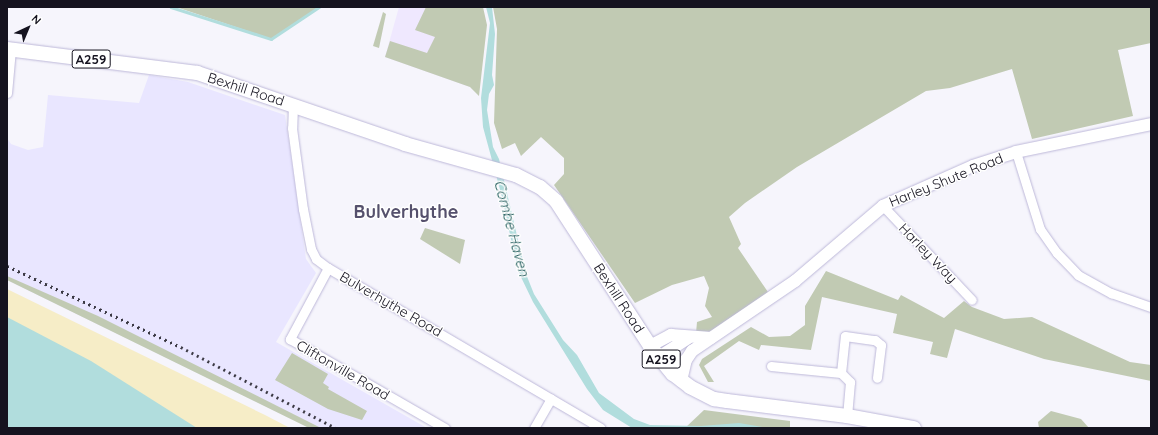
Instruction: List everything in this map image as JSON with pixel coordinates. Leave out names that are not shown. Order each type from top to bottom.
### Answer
[{"type":"highway","name":"Bexhill Road","points":[[9,49],[197,73],[405,144],[504,172],[540,187],[556,202],[650,346],[659,358],[681,381],[714,399],[847,416],[914,428]]},
{"type":"main road","name":"Harley Shute Road","points":[[681,381],[688,356],[711,338],[758,309],[795,281],[883,206],[973,166],[1016,152],[1151,124]]},
{"type":"main road","points":[[650,346],[671,335],[688,338],[711,338]]},
{"type":"main road","points":[[659,358],[688,338]]},
{"type":"street","points":[[7,93],[9,49]]},
{"type":"street","name":"Bulverhythe Road","points":[[293,105],[292,128],[307,230],[316,259],[328,268],[602,428]]},
{"type":"street","points":[[1016,152],[1040,229],[1057,253],[1078,275],[1111,293],[1151,307]]},
{"type":"street","name":"Harley Way","points":[[883,206],[972,300]]},
{"type":"street","name":"Cliftonville Road","points":[[328,268],[290,339],[445,428]]},
{"type":"street","points":[[841,373],[845,336],[875,340],[881,345],[877,378]]},
{"type":"street","points":[[771,366],[841,373],[850,382],[847,416]]},
{"type":"street","points":[[534,428],[551,398]]},
{"type":"shaded area","points":[[399,7],[454,7],[470,87],[385,57]]},
{"type":"shaded area","points":[[149,75],[188,82],[285,115],[306,259],[316,273],[276,342],[427,428],[310,428],[7,280],[7,138],[11,144],[28,150],[43,147],[48,95],[139,103]]},
{"type":"green space","points":[[176,7],[320,7],[272,39]]},
{"type":"green space","points":[[426,7],[483,7],[487,25],[479,96],[470,87],[385,57],[390,41],[427,53],[435,37],[415,30]]},
{"type":"green space","points":[[493,7],[1151,7],[1151,43],[1118,50],[1133,116],[1032,139],[1012,69],[950,88],[926,91],[797,167],[745,203],[729,217],[741,244],[738,248],[770,295],[721,332],[696,333],[697,322],[712,317],[705,306],[709,288],[704,276],[672,285],[635,303],[554,185],[564,174],[564,158],[541,137],[521,156],[515,143],[502,149],[494,123],[497,29]]},
{"type":"green space","points":[[383,12],[386,14],[379,48],[373,46]]},
{"type":"green space","points":[[425,228],[465,240],[460,264],[420,239]]},
{"type":"green space","points":[[826,271],[898,300],[901,295],[944,318],[964,301],[972,307],[1004,319],[1032,317],[1130,362],[1151,365],[1151,381],[1044,359],[955,329],[947,358],[930,354],[933,342],[893,333],[897,314],[822,297],[811,350],[761,345],[759,350],[739,341],[704,366],[714,382],[708,382],[699,365],[702,359],[751,327],[769,337],[790,336],[805,325],[805,306]]},
{"type":"green space","points":[[7,276],[98,316],[321,428],[309,428],[7,280]]},
{"type":"green space","points":[[292,353],[328,374],[323,383],[329,387],[328,389],[367,411],[362,420],[328,409],[275,380]]},
{"type":"green space","points":[[704,410],[790,421],[790,428],[685,428]]},
{"type":"green space","points":[[1051,411],[1081,419],[1089,428],[1039,428],[1038,422]]},
{"type":"sand","points":[[7,289],[265,415],[290,428],[7,428]]},
{"type":"water","name":"Combe Haven","points":[[486,7],[492,7],[495,34],[492,75],[494,85],[489,94],[487,110],[493,147],[499,159],[526,274],[534,294],[563,340],[577,355],[599,393],[634,419],[650,425],[701,426],[739,423],[769,428],[632,428],[603,410],[587,389],[533,302],[520,275],[513,249],[502,197],[483,127],[481,98],[490,23]]},
{"type":"water","points":[[7,317],[91,361],[197,428],[7,428]]},
{"type":"waterway","points":[[171,7],[271,39],[319,7]]},
{"type":"railway","points":[[7,266],[181,347],[336,428]]},
{"type":"district","name":"Bulverhythe","points":[[406,212]]}]
